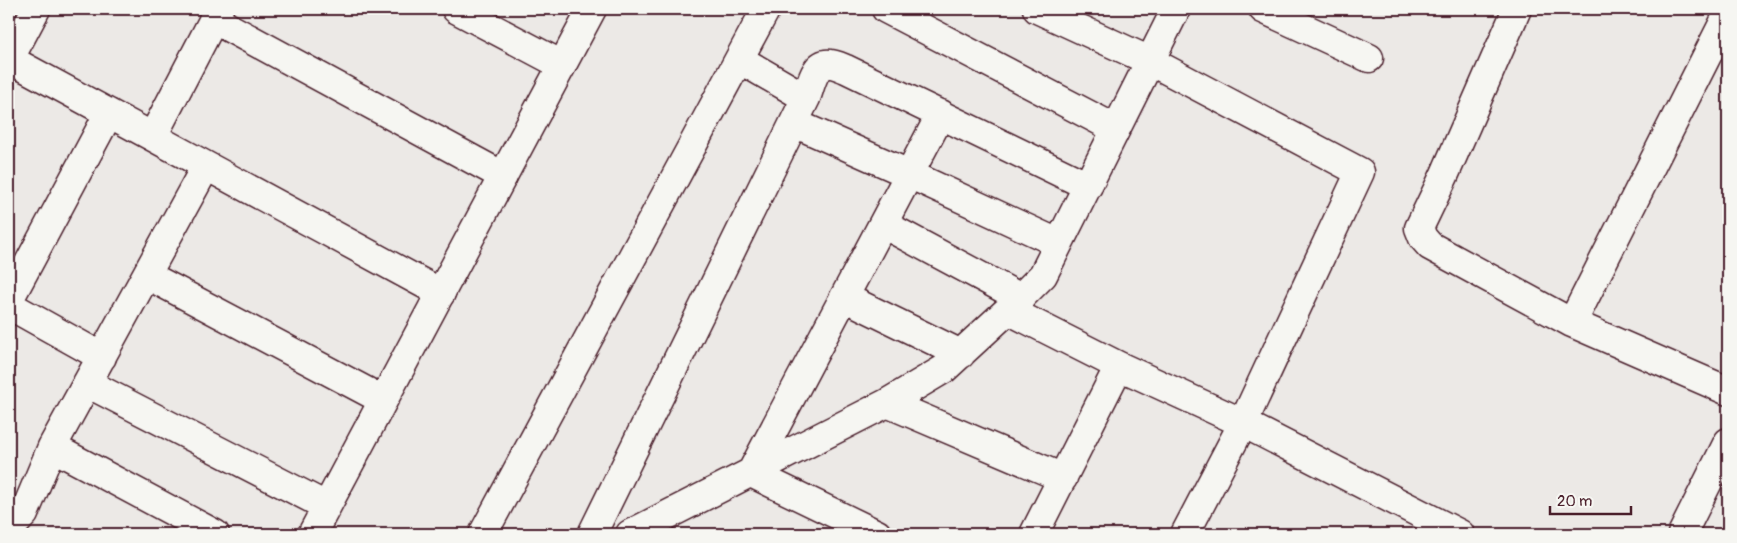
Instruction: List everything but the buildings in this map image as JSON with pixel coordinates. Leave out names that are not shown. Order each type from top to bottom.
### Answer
[{"type":"street","points":[[36,9],[9,59],[440,293]]},
{"type":"street","points":[[456,9],[562,65]]},
{"type":"street","points":[[312,534],[592,9]]},
{"type":"street","points":[[483,534],[766,9]]},
{"type":"street","points":[[886,9],[1116,129]]},
{"type":"street","points":[[1037,9],[1150,61],[1360,172],[1243,423],[1185,534]]},
{"type":"street","points":[[630,534],[887,404],[944,369],[1015,304],[1043,275],[1176,9]]},
{"type":"street","points":[[1262,9],[1369,58]]},
{"type":"street","points":[[1517,9],[1444,176],[1419,228],[1423,238],[1430,246],[1572,323],[1728,390]]},
{"type":"street","points":[[152,136],[216,14],[503,176]]},
{"type":"street","points":[[1572,323],[1728,14]]},
{"type":"street","points":[[739,59],[806,98]]},
{"type":"street","points":[[592,534],[794,123],[817,69],[822,64],[830,64],[846,69],[1088,186]]},
{"type":"street","points":[[9,300],[109,113]]},
{"type":"street","points":[[750,473],[941,114]]},
{"type":"street","points":[[794,123],[1058,243]]},
{"type":"street","points":[[9,530],[24,514],[52,447],[206,166]]},
{"type":"street","points":[[883,224],[1119,366],[1243,423],[1460,534]]},
{"type":"street","points":[[147,275],[383,400]]},
{"type":"street","points":[[844,297],[961,354]]},
{"type":"street","points":[[9,305],[102,357]]},
{"type":"street","points":[[1034,534],[1119,366]]},
{"type":"street","points":[[87,383],[326,506]]},
{"type":"street","points":[[887,404],[1063,478]]},
{"type":"street","points":[[1682,534],[1728,442]]},
{"type":"street","points":[[52,447],[215,534]]},
{"type":"street","points":[[750,473],[877,534]]}]
